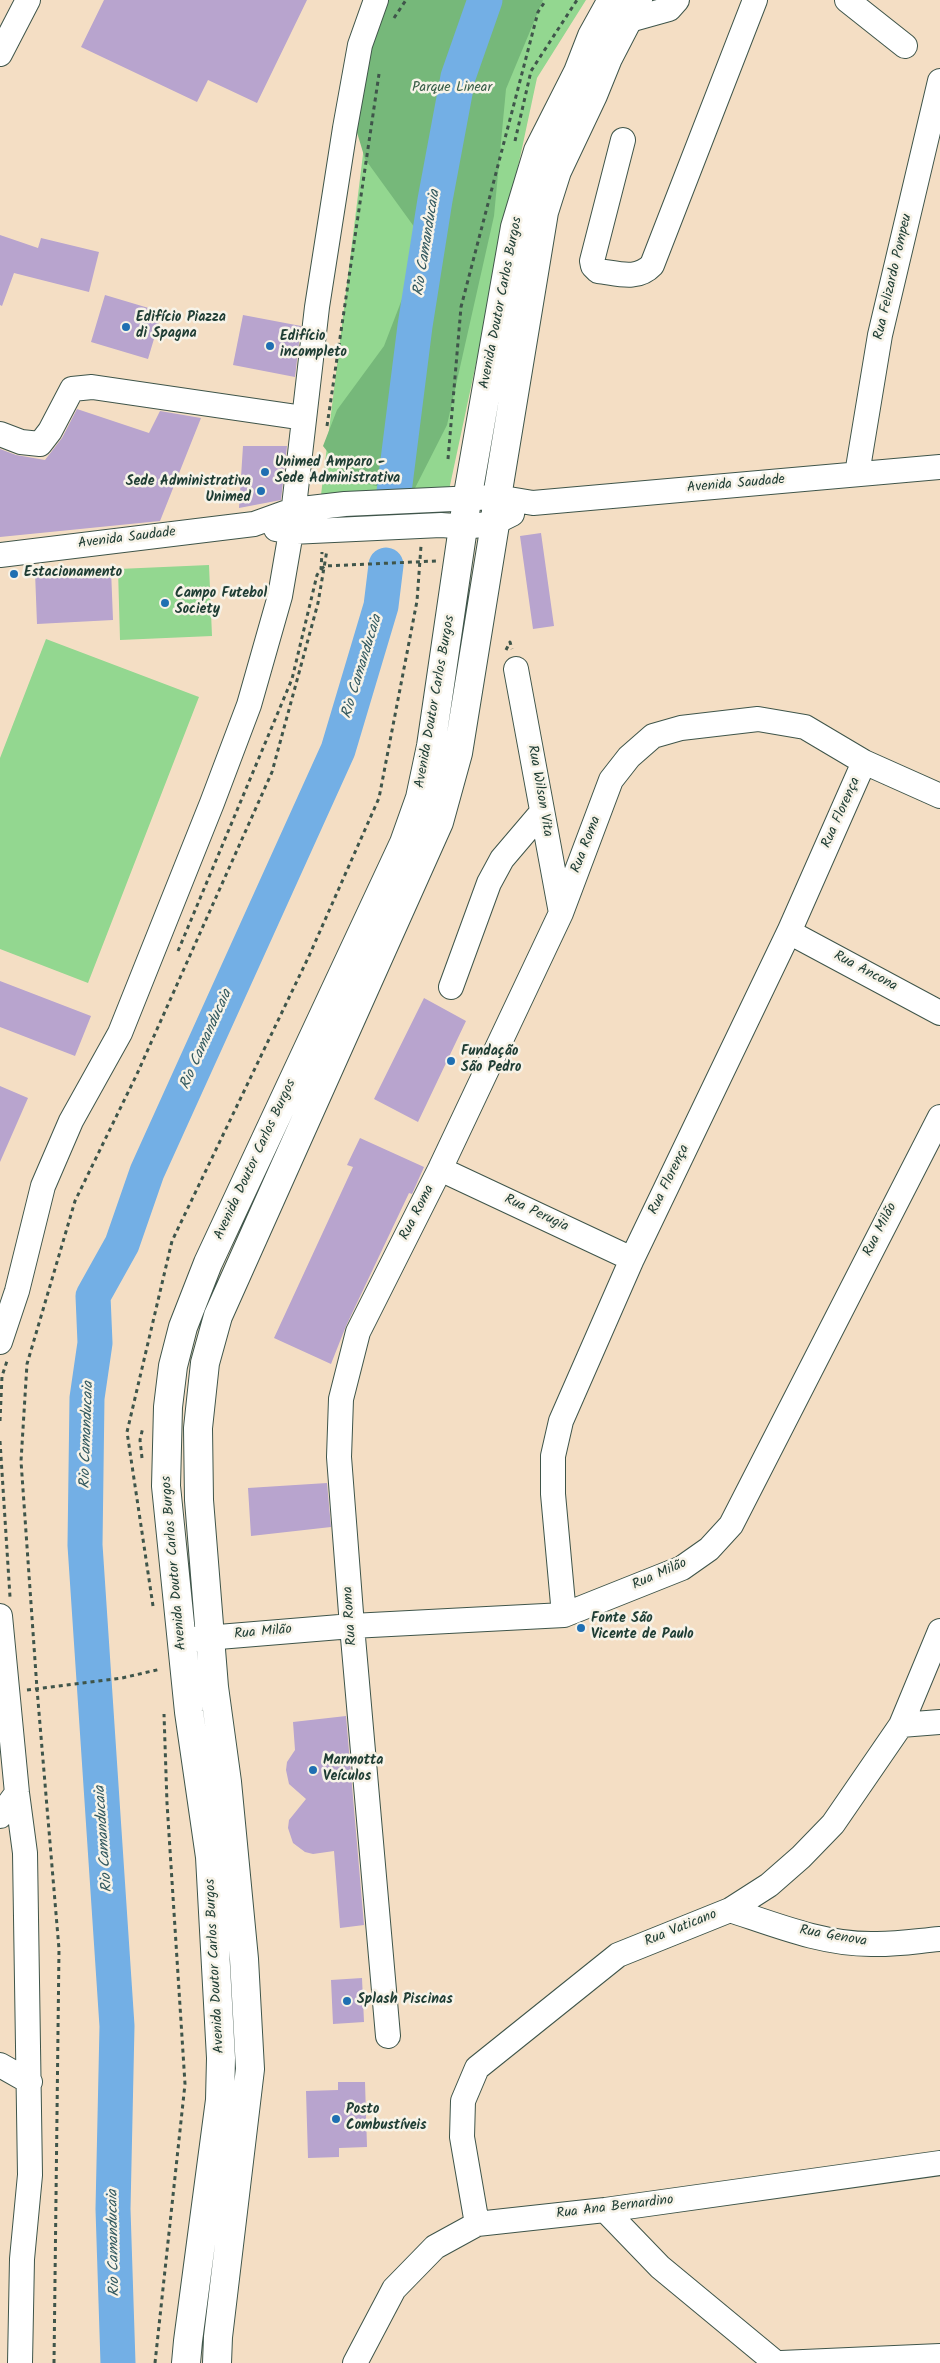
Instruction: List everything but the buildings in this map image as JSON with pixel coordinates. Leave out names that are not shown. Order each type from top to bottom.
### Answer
[{"type":"main road","name":"Avenida Doutor Carlos Burgos","points":[[186,2363],[220,2100],[221,2058],[210,1857],[168,1675],[182,1640],[166,1486],[168,1407],[173,1366],[181,1335],[208,1264],[404,843],[420,798],[431,746],[442,526],[456,500],[514,227],[538,151],[578,72],[592,36],[625,7]]},
{"type":"main road","name":"Avenida Doutor Carlos Burgos","points":[[217,2363],[218,2337],[250,2069],[243,1949],[210,1638],[199,1500],[198,1428],[205,1363],[218,1316],[439,822],[458,753],[544,212],[557,171],[625,7]]},
{"type":"street","points":[[0,54],[28,0]]},
{"type":"street","points":[[1,1333],[17,1291],[43,1186],[71,1121],[120,1033],[249,705],[280,596],[292,521],[318,300],[345,128],[360,45],[376,0]]},
{"type":"street","points":[[625,7],[669,9],[677,0]]},
{"type":"street","points":[[623,140],[592,261],[593,266],[598,271],[636,275],[645,272],[652,265],[755,0]]},
{"type":"street","points":[[847,0],[905,46]]},
{"type":"street","name":"Rua Felizardo Pompeu","points":[[857,474],[880,334],[940,81]]},
{"type":"street","points":[[0,434],[21,442],[40,444],[50,431],[72,389],[92,387],[304,418]]},
{"type":"street","name":"Avenida Saudade","points":[[496,510],[533,503],[940,467]]},
{"type":"street","points":[[292,521],[344,504],[456,500],[496,510]]},
{"type":"street","points":[[292,521],[337,529],[442,526],[496,510]]},
{"type":"street","name":"Avenida Saudade","points":[[0,555],[292,521]]},
{"type":"street","name":"Rua Wilson Vita","points":[[516,669],[561,913]]},
{"type":"street","name":"Rua Roma","points":[[388,2036],[339,1457],[341,1400],[358,1332],[440,1169],[561,913],[611,780],[629,756],[653,736],[681,728],[758,719],[805,728],[864,762],[940,796]]},
{"type":"street","name":"Rua Florença","points":[[564,1615],[553,1494],[553,1456],[561,1421],[632,1259],[789,932],[864,762]]},
{"type":"street","points":[[451,987],[488,883],[502,859],[542,812]]},
{"type":"street","name":"Rua Ancona","points":[[789,932],[940,1013]]},
{"type":"street","name":"Rua Milão","points":[[182,1640],[352,1626],[564,1615],[682,1568],[709,1549],[731,1525],[940,1117]]},
{"type":"street","name":"Rua Perugia","points":[[440,1169],[632,1259]]},
{"type":"street","points":[[0,1616],[9,1694],[17,1793],[25,1853],[30,2175],[22,2259],[20,2363]]},
{"type":"street","name":"Rua Vaticano","points":[[477,2224],[462,2137],[463,2101],[477,2068],[618,1955],[730,1910],[769,1886],[832,1824],[901,1724],[940,1631]]},
{"type":"street","points":[[901,1724],[940,1722]]},
{"type":"street","points":[[0,1816],[17,1793]]},
{"type":"street","name":"Rua Genova","points":[[730,1910],[807,1935],[841,1942],[871,1944],[940,1939]]},
{"type":"street","points":[[0,2065],[30,2082]]},
{"type":"street","name":"Rua Ana Bernardino","points":[[355,2363],[394,2289],[435,2247],[477,2224],[605,2210],[940,2163]]},
{"type":"street","points":[[605,2210],[660,2267],[776,2363]]},
{"type":"street","points":[[782,2363],[940,2356]]},
{"type":"path","points":[[390,24],[406,0]]},
{"type":"path","points":[[448,462],[462,307],[538,12],[546,0]]},
{"type":"path","points":[[326,431],[379,72]]},
{"type":"path","points":[[153,1610],[127,1432],[172,1241],[309,956],[379,798],[417,601],[420,562],[442,526]]},
{"type":"path","points":[[54,2363],[59,1949],[36,1689],[21,1461],[27,1364],[76,1201],[137,1074],[272,772],[318,602],[323,568],[337,529]]},
{"type":"path","points":[[323,568],[436,561],[440,565]]},
{"type":"path","points":[[142,1460],[140,1440],[144,1422]]},
{"type":"path","points":[[36,1689],[122,1678],[168,1675],[161,1660]]},
{"type":"path","points":[[155,2363],[185,2084],[167,1803],[165,1707],[170,1733]]},
{"type":"green space","name":"Parque Linear","points":[[375,0],[543,0],[506,89],[494,216],[447,425],[412,494],[350,480],[323,446],[337,410],[384,346],[419,255],[415,228],[365,159],[352,116]]},
{"type":"green space","name":"Parque Linear","points":[[394,0],[586,0],[537,78],[449,490],[320,503],[373,73]]},
{"type":"green space","name":"Campo Futebol Society","points":[[209,565],[212,636],[120,640],[118,569]]},
{"type":"green space","points":[[46,639],[199,697],[88,983],[0,949],[0,758]]},
{"type":"waterway","name":"Rio Camanducaia","points":[[394,492],[415,326],[435,200],[458,77],[485,0]]},
{"type":"waterway","name":"Rio Camanducaia","points":[[118,2363],[113,2209],[117,2026],[85,1545],[87,1398],[95,1343],[93,1296],[122,1244],[147,1172],[338,750],[381,606],[386,565]]},
{"type":"place","name":"Edifício Piazza di Spagna","points":[[126,327]]},
{"type":"place","name":"Edifício incompleto","points":[[270,346]]},
{"type":"place","name":"Unimed Amparo - Sede Administrativa","points":[[265,472]]},
{"type":"place","name":"Sede Administrativa Unimed","points":[[261,491]]},
{"type":"place","name":"Estacionamento","points":[[14,574]]},
{"type":"place","name":"Campo Futebol Society","points":[[165,603]]},
{"type":"place","name":"Fundação São Pedro","points":[[451,1061]]},
{"type":"place","name":"Fonte São Vicente de Paulo","points":[[581,1628]]},
{"type":"place","name":"Marmotta Veículos","points":[[313,1770]]},
{"type":"place","name":"Splash Piscinas","points":[[347,2001]]},
{"type":"place","name":"Posto Combustíveis","points":[[336,2119]]}]
